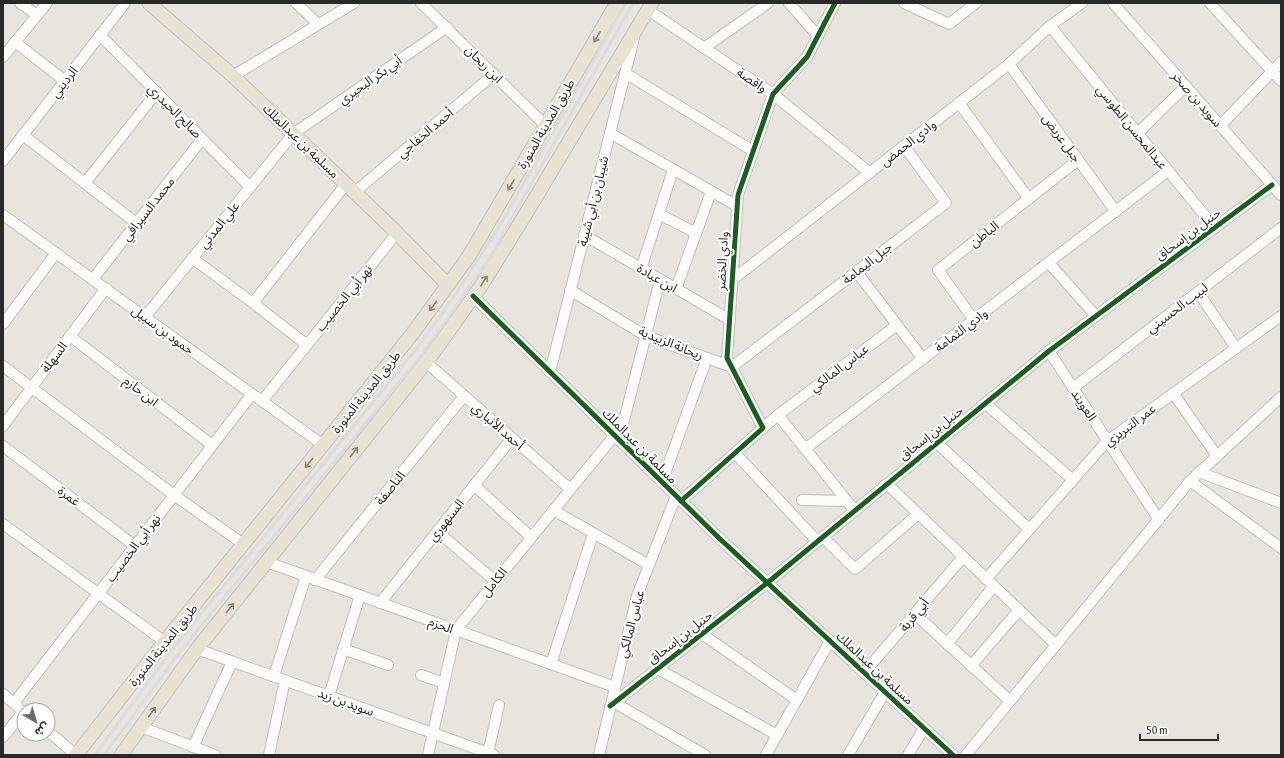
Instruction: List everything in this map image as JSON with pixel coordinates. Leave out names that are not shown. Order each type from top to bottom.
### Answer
[{"type":"main road","name":"مسلمة بن عبدالملك","points":[[149,3],[233,76],[351,188],[448,285]]},
{"type":"main road","name":"طريق المدينة المنورة","points":[[76,755],[413,334],[469,256],[617,3]]},
{"type":"main road","points":[[121,755],[197,649],[426,362],[473,296],[527,212],[650,7]]},
{"type":"street","points":[[20,3],[37,15]]},
{"type":"street","points":[[3,57],[47,3]]},
{"type":"street","name":"الرديني","points":[[3,161],[125,3]]},
{"type":"street","points":[[296,3],[318,24]]},
{"type":"street","points":[[233,76],[354,3]]},
{"type":"street","name":"ابن ريحان","points":[[421,3],[546,126]]},
{"type":"street","points":[[704,48],[768,3]]},
{"type":"street","points":[[789,3],[818,36]]},
{"type":"street","name":"وادي الخضر","points":[[763,428],[728,358],[738,195],[773,94],[807,57],[835,3]]},
{"type":"street","points":[[904,3],[949,24],[976,3]]},
{"type":"street","name":"وادي الحمض","points":[[732,280],[1009,64],[1050,26],[1082,3]]},
{"type":"street","name":"سويد بن صخر","points":[[1113,3],[1281,195]]},
{"type":"street","points":[[1210,3],[1281,81]]},
{"type":"street","name":"واقصة","points":[[650,7],[704,48],[773,94],[870,173]]},
{"type":"street","name":"عبدالمحسن الطوسي","points":[[1050,26],[1215,228]]},
{"type":"street","name":"أبي بكر البحيري","points":[[293,134],[447,27]]},
{"type":"street","name":"شيبان بن أبي شيبة","points":[[550,372],[636,31]]},
{"type":"street","name":"صالح الحيدري","points":[[100,35],[250,187]]},
{"type":"street","points":[[15,42],[64,81]]},
{"type":"street","points":[[1221,125],[1281,62]]},
{"type":"street","name":"جبل عريض","points":[[1009,64],[1116,212]]},
{"type":"street","points":[[625,73],[753,151]]},
{"type":"street","name":"أحمد الخفاجي","points":[[253,303],[351,188],[494,74]]},
{"type":"street","points":[[1138,133],[1186,86]]},
{"type":"street","points":[[85,183],[157,92]]},
{"type":"street","points":[[959,103],[1029,199]]},
{"type":"street","points":[[610,133],[737,206]]},
{"type":"street","name":"علي المدني","points":[[145,317],[293,134]]},
{"type":"street","points":[[23,135],[136,223]]},
{"type":"street","name":"محمد السيرافي","points":[[93,279],[202,138]]},
{"type":"street","name":"جبل اليمامة","points":[[732,367],[946,202],[904,146]]},
{"type":"street","name":"الباطن","points":[[974,320],[938,270],[1078,160]]},
{"type":"street","points":[[641,269],[674,170]]},
{"type":"street","name":"وادي الثمامة","points":[[805,449],[1168,171]]},
{"type":"street","name":"حنبل بن إسحاق","points":[[613,704],[767,583],[1049,351],[1272,185]]},
{"type":"street","points":[[676,289],[711,192]]},
{"type":"street","points":[[659,214],[696,233]]},
{"type":"street","name":"حمود بن سبيل","points":[[3,215],[323,445]]},
{"type":"street","name":"لبيب الحسيني","points":[[1073,388],[1281,228]]},
{"type":"street","name":"نهر أبي الخصيب","points":[[262,401],[397,233]]},
{"type":"street","name":"ابن عبادة","points":[[584,235],[730,320]]},
{"type":"street","points":[[3,324],[56,253]]},
{"type":"street","points":[[192,258],[307,345]]},
{"type":"street","points":[[1049,263],[1096,316]]},
{"type":"street","points":[[856,271],[923,359]]},
{"type":"street","name":"الكامل","points":[[428,755],[456,630],[494,581],[570,489],[617,438],[660,280]]},
{"type":"street","name":"السهلة","points":[[3,426],[106,288]]},
{"type":"street","name":"ريحانة الزبيدية","points":[[570,290],[646,336],[732,367]]},
{"type":"street","points":[[1198,292],[1236,348]]},
{"type":"street","name":"مسلمة بن عبدالملك","points":[[473,296],[678,498],[767,583],[953,755]]},
{"type":"street","name":"عمر التبريزي","points":[[986,578],[1107,441],[1281,316]]},
{"type":"street","name":"عباس المالكي","points":[[763,428],[897,325]]},
{"type":"street","name":"ابن حازم","points":[[70,336],[212,445]]},
{"type":"street","name":"العويند","points":[[1049,351],[1159,520]]},
{"type":"street","points":[[662,482],[707,358]]},
{"type":"street","name":"أحمد الأنباري","points":[[426,362],[570,489]]},
{"type":"street","points":[[3,366],[174,495],[244,544]]},
{"type":"street","points":[[1173,393],[1217,456]]},
{"type":"street","name":"نهر أبي الخصيب","points":[[14,703],[252,394]]},
{"type":"street","name":"الناصفة","points":[[274,676],[311,578],[464,396]]},
{"type":"street","points":[[966,755],[1190,481],[1281,397]]},
{"type":"street","points":[[985,403],[1073,480]]},
{"type":"street","points":[[778,415],[855,511]]},
{"type":"street","points":[[678,498],[735,453],[763,428]]},
{"type":"street","name":"السنهوري","points":[[380,603],[512,438]]},
{"type":"street","points":[[936,443],[1029,529]]},
{"type":"street","name":"غمرة","points":[[3,446],[135,546]]},
{"type":"street","points":[[735,453],[820,539],[854,569],[918,514]]},
{"type":"street","points":[[1199,472],[1281,503]]},
{"type":"street","points":[[1190,481],[1281,548]]},
{"type":"street","points":[[887,484],[1056,645]]},
{"type":"street","points":[[474,486],[531,537]]},
{"type":"street","name":"عباس المالكي","points":[[600,755],[637,596],[678,498]]},
{"type":"street","points":[[802,500],[847,500]]},
{"type":"street","points":[[553,510],[649,565]]},
{"type":"street","points":[[3,524],[165,642]]},
{"type":"street","points":[[437,531],[494,581]]},
{"type":"street","points":[[551,664],[593,534]]},
{"type":"street","name":"أبي قربة","points":[[864,673],[963,557]]},
{"type":"street","name":"الحزم","points":[[266,562],[615,687]]},
{"type":"street","points":[[947,644],[994,586]]},
{"type":"street","points":[[329,696],[360,595]]},
{"type":"street","points":[[971,666],[1019,610]]},
{"type":"street","points":[[914,614],[1010,701]]},
{"type":"street","points":[[702,634],[797,700]]},
{"type":"street","points":[[766,755],[830,641]]},
{"type":"street","name":"سويد بن زيد","points":[[197,649],[491,754]]},
{"type":"street","points":[[343,649],[388,665]]},
{"type":"street","points":[[197,751],[232,662]]},
{"type":"street","points":[[658,669],[777,735]]},
{"type":"street","points":[[421,675],[444,683]]},
{"type":"street","points":[[269,755],[285,680]]},
{"type":"street","points":[[848,755],[885,692]]},
{"type":"street","points":[[3,694],[14,703]]},
{"type":"street","points":[[613,704],[705,755]]},
{"type":"street","points":[[491,754],[499,705]]},
{"type":"street","points":[[3,737],[16,722]]},
{"type":"street","points":[[141,727],[197,751],[215,755]]},
{"type":"street","points":[[908,755],[924,728]]},
{"type":"street","points":[[56,739],[76,755]]},
{"type":"railway","points":[[95,755],[172,650],[421,343],[457,292],[503,220],[626,3]]},
{"type":"railway","points":[[104,755],[179,653],[424,352],[489,259],[633,3]]},
{"type":"cycle path","points":[[681,501],[763,428],[727,358],[738,195],[773,94],[807,57],[835,3]]},
{"type":"cycle path","points":[[610,706],[767,583],[1049,351],[1272,185]]},
{"type":"cycle path","points":[[473,296],[719,538],[953,755]]}]
